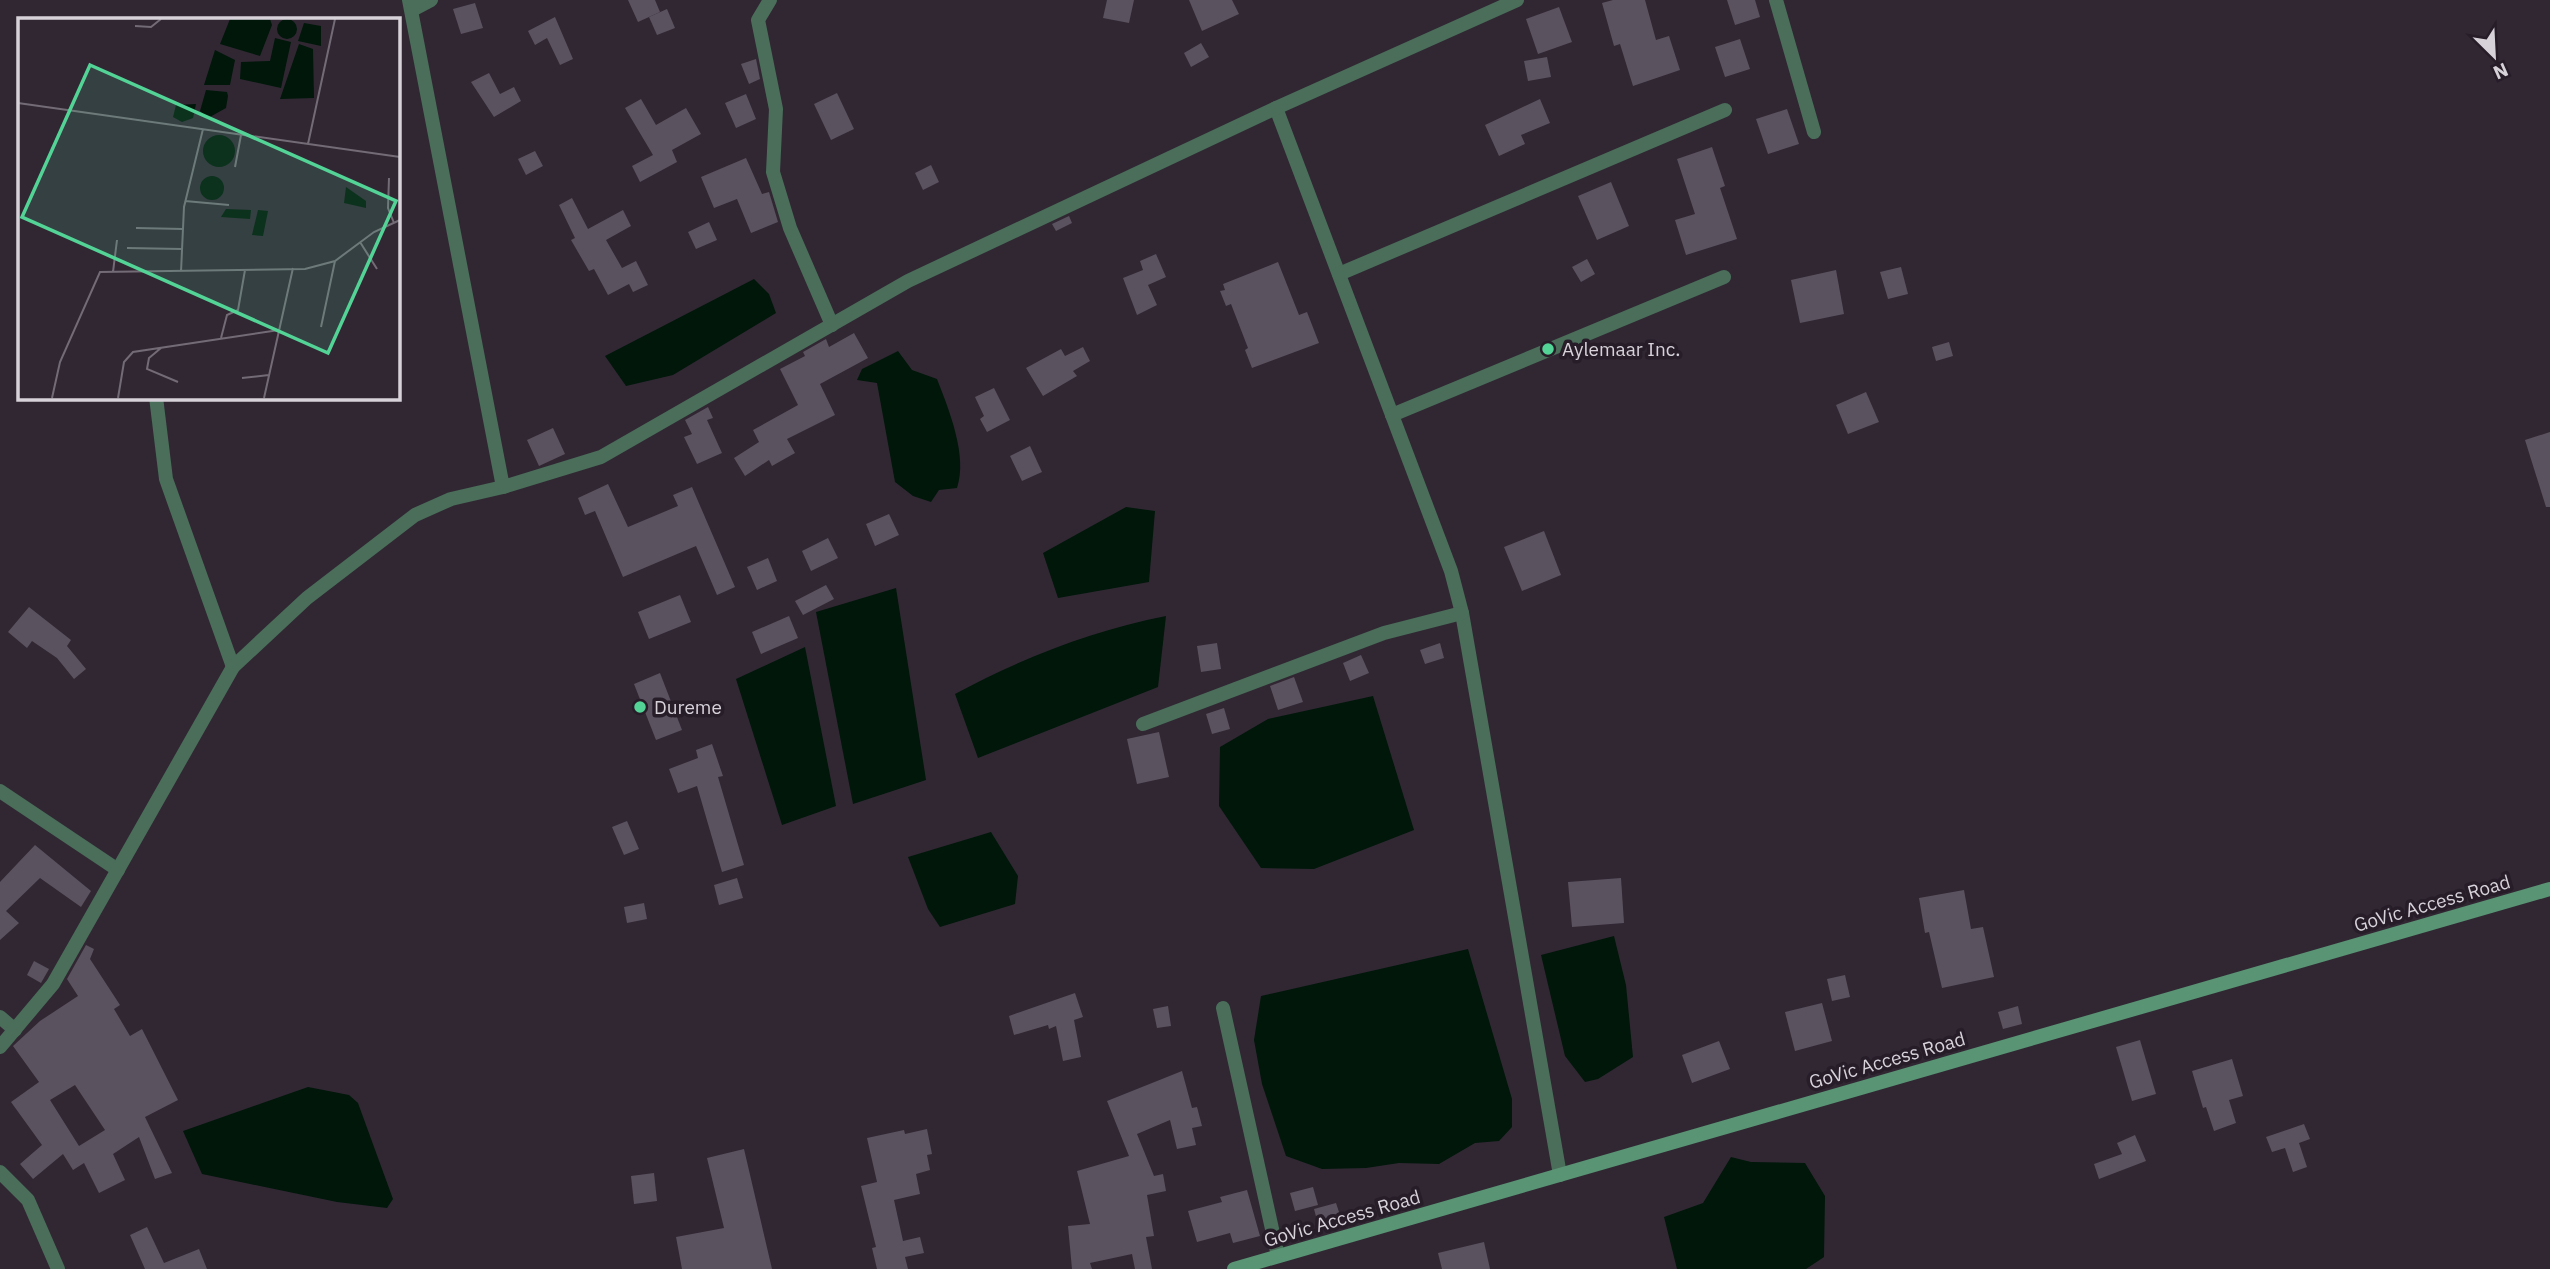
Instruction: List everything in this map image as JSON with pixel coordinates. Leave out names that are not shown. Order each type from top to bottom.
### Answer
[{"type":"main road","name":"GoVic Access Road","points":[[1234,1269],[2550,889]]},
{"type":"street","points":[[431,0],[410,5],[503,487]]},
{"type":"street","points":[[770,0],[758,20],[776,109],[773,172],[790,228],[832,325]]},
{"type":"street","points":[[0,1047],[53,984],[233,667],[307,598],[415,515],[451,499],[503,487],[601,457],[908,282],[1276,108],[1517,0]]},
{"type":"street","points":[[1776,0],[1814,132]]},
{"type":"street","points":[[1276,108],[1451,571],[1462,612],[1560,1175]]},
{"type":"street","points":[[1339,274],[1725,110]]},
{"type":"street","points":[[1392,415],[1724,277]]},
{"type":"street","points":[[156,399],[166,479],[233,667]]},
{"type":"street","points":[[1143,724],[1384,632],[1462,612]]},
{"type":"street","points":[[0,791],[118,870]]},
{"type":"street","points":[[1223,1008],[1278,1256]]},
{"type":"street","points":[[0,1017],[15,1030]]},
{"type":"street","points":[[0,1171],[28,1200],[58,1269]]},
{"type":"shaded area","points":[[754,279],[769,294],[776,313],[673,375],[626,386],[605,356]]},
{"type":"shaded area","points":[[898,351],[912,370],[937,379],[956,433],[960,462],[957,488],[939,490],[931,502],[913,496],[895,482],[877,383],[857,380],[862,369]]},
{"type":"shaded area","points":[[1126,507],[1155,511],[1149,582],[1058,598],[1043,553]]},
{"type":"shaded area","points":[[896,588],[926,780],[853,804],[816,612]]},
{"type":"shaded area","points":[[1166,616],[1158,687],[978,758],[955,694],[1058,647],[1111,629]]},
{"type":"shaded area","points":[[805,647],[836,806],[782,825],[736,679]]},
{"type":"shaded area","points":[[1373,696],[1414,830],[1314,869],[1261,868],[1219,806],[1220,747],[1268,719]]},
{"type":"shaded area","points":[[991,832],[1018,876],[1015,904],[940,927],[928,909],[908,857]]},
{"type":"shaded area","points":[[1614,936],[1626,985],[1633,1057],[1598,1079],[1585,1082],[1565,1056],[1541,955]]},
{"type":"shaded area","points":[[1468,949],[1512,1099],[1512,1127],[1499,1141],[1475,1143],[1439,1164],[1399,1163],[1366,1168],[1322,1169],[1286,1156],[1262,1084],[1254,1040],[1261,996]]},
{"type":"shaded area","points":[[308,1087],[349,1095],[358,1103],[393,1199],[387,1208],[337,1202],[202,1174],[183,1131]]},
{"type":"shaded area","points":[[1731,1157],[1751,1162],[1805,1163],[1825,1196],[1824,1257],[1806,1269],[1677,1269],[1664,1217],[1703,1203]]},
{"type":"building","points":[[628,0],[655,0],[660,12],[638,22]]},
{"type":"building","points":[[1107,0],[1134,0],[1129,23],[1103,18]]},
{"type":"building","points":[[1189,0],[1232,0],[1239,14],[1202,31]]},
{"type":"building","points":[[1613,0],[1645,0],[1656,40],[1669,36],[1680,70],[1633,86],[1620,44],[1614,46],[1602,3]]},
{"type":"building","points":[[1727,0],[1755,0],[1760,17],[1735,25]]},
{"type":"building","points":[[475,3],[483,28],[461,34],[453,9]]},
{"type":"building","points":[[1559,7],[1572,42],[1538,54],[1526,19]]},
{"type":"building","points":[[667,9],[675,28],[657,35],[649,17]]},
{"type":"building","points":[[555,17],[573,59],[560,65],[547,38],[535,45],[528,31]]},
{"type":"building","points":[[1740,39],[1750,69],[1725,77],[1715,47]]},
{"type":"building","points":[[1201,43],[1209,57],[1191,67],[1184,53]]},
{"type":"building","points":[[1547,57],[1551,77],[1528,81],[1524,61]]},
{"type":"building","points":[[756,59],[760,79],[749,84],[741,64]]},
{"type":"building","points":[[489,73],[500,94],[514,87],[521,101],[494,117],[471,82]]},
{"type":"building","points":[[837,93],[854,129],[831,140],[814,104]]},
{"type":"building","points":[[746,94],[756,119],[736,128],[725,103]]},
{"type":"building","points":[[641,99],[656,125],[686,108],[701,134],[672,150],[677,162],[640,182],[632,166],[653,155],[625,108]]},
{"type":"building","points":[[1540,99],[1550,123],[1521,135],[1525,144],[1499,156],[1485,125]]},
{"type":"building","points":[[1787,109],[1799,144],[1768,154],[1756,119]]},
{"type":"building","points":[[1712,147],[1725,186],[1720,188],[1737,239],[1686,255],[1675,220],[1695,214],[1677,159]]},
{"type":"building","points":[[535,151],[543,166],[526,175],[518,159]]},
{"type":"building","points":[[746,158],[762,194],[769,192],[778,222],[751,233],[737,199],[714,208],[701,177]]},
{"type":"building","points":[[931,165],[939,182],[923,190],[915,173]]},
{"type":"building","points":[[1611,182],[1629,226],[1597,240],[1578,196]]},
{"type":"building","points":[[572,198],[588,229],[623,210],[631,226],[606,240],[622,268],[636,261],[648,285],[633,292],[629,284],[608,295],[594,269],[589,271],[571,240],[575,238],[559,205]]},
{"type":"building","points":[[1069,216],[1072,223],[1056,231],[1052,224]]},
{"type":"building","points":[[709,222],[717,240],[696,249],[688,232]]},
{"type":"building","points":[[1156,254],[1166,277],[1148,285],[1157,305],[1137,315],[1123,278],[1143,270],[1140,261]]},
{"type":"building","points":[[1587,259],[1595,274],[1581,282],[1572,267]]},
{"type":"building","points":[[1278,262],[1299,315],[1307,312],[1319,343],[1252,368],[1245,350],[1248,348],[1231,304],[1226,306],[1220,291],[1225,290],[1223,284]]},
{"type":"building","points":[[1901,267],[1908,294],[1888,299],[1880,272]]},
{"type":"building","points":[[1836,270],[1844,314],[1800,323],[1791,280]]},
{"type":"building","points":[[854,333],[868,358],[820,384],[835,415],[787,439],[795,453],[772,466],[769,460],[745,476],[734,458],[759,442],[753,430],[798,405],[780,369],[805,356],[803,352],[826,339],[829,347]]},
{"type":"building","points":[[1949,342],[1953,356],[1936,361],[1932,347]]},
{"type":"building","points":[[1083,347],[1090,361],[1073,371],[1077,376],[1043,396],[1026,368],[1061,349],[1065,356]]},
{"type":"building","points":[[994,388],[1010,420],[987,432],[980,419],[984,416],[975,397]]},
{"type":"building","points":[[1866,392],[1879,422],[1848,434],[1836,405]]},
{"type":"building","points":[[708,407],[713,418],[707,420],[722,453],[697,464],[684,437],[692,434],[685,420]]},
{"type":"building","points":[[553,428],[565,454],[539,466],[527,440]]},
{"type":"building","points":[[2550,432],[2550,507],[2546,507],[2525,440]]},
{"type":"building","points":[[1030,446],[1042,472],[1022,481],[1010,456]]},
{"type":"building","points":[[608,484],[628,527],[678,506],[673,495],[692,487],[735,587],[717,595],[696,546],[623,577],[595,511],[585,515],[578,498]]},
{"type":"building","points":[[889,514],[899,535],[875,546],[866,524]]},
{"type":"building","points":[[1544,531],[1561,575],[1522,591],[1504,547]]},
{"type":"building","points":[[828,538],[838,558],[811,571],[802,551]]},
{"type":"building","points":[[768,558],[777,581],[757,590],[747,567]]},
{"type":"building","points":[[826,585],[834,599],[803,615],[795,601]]},
{"type":"building","points":[[680,595],[691,622],[649,639],[638,612]]},
{"type":"building","points":[[29,607],[71,640],[67,646],[86,669],[74,679],[57,658],[32,641],[27,648],[8,632]]},
{"type":"building","points":[[789,616],[798,638],[761,654],[752,632]]},
{"type":"building","points":[[1217,643],[1221,669],[1201,672],[1197,646]]},
{"type":"building","points":[[1440,643],[1444,658],[1425,664],[1420,650]]},
{"type":"building","points":[[1361,655],[1369,673],[1350,681],[1343,663]]},
{"type":"building","points":[[660,673],[682,730],[656,740],[634,684]]},
{"type":"building","points":[[1294,677],[1303,702],[1278,710],[1270,686]]},
{"type":"building","points":[[1224,708],[1230,729],[1212,734],[1206,714]]},
{"type":"building","points":[[1159,732],[1169,777],[1137,784],[1127,739]]},
{"type":"building","points":[[712,744],[723,776],[718,777],[744,865],[722,872],[697,786],[678,793],[669,769],[698,758],[696,750]]},
{"type":"building","points":[[627,821],[639,849],[624,855],[612,827]]},
{"type":"building","points":[[35,845],[91,891],[81,907],[40,878],[6,911],[19,923],[0,940],[0,882]]},
{"type":"building","points":[[737,878],[743,898],[719,905],[714,885]]},
{"type":"building","points":[[1621,878],[1624,923],[1572,927],[1568,882]]},
{"type":"building","points":[[1964,890],[1971,929],[1983,927],[1994,977],[1942,988],[1929,932],[1925,933],[1919,898]]},
{"type":"building","points":[[644,903],[647,919],[627,923],[624,907]]},
{"type":"building","points":[[86,945],[94,949],[90,959],[120,1005],[114,1009],[130,1036],[142,1029],[178,1100],[145,1117],[172,1173],[155,1179],[139,1137],[113,1154],[125,1180],[99,1193],[84,1163],[73,1170],[63,1154],[33,1179],[20,1164],[42,1145],[11,1102],[39,1082],[13,1046],[40,1021],[78,996],[67,979]],"holes":[[[75,1085],[105,1130],[79,1146],[50,1100]]]},
{"type":"building","points":[[34,961],[49,969],[41,983],[27,975]]},
{"type":"building","points":[[1845,975],[1850,997],[1832,1001],[1827,979]]},
{"type":"building","points":[[1075,993],[1083,1017],[1074,1020],[1081,1057],[1063,1061],[1056,1026],[1049,1029],[1048,1025],[1014,1035],[1009,1016]]},
{"type":"building","points":[[1822,1003],[1832,1041],[1795,1051],[1785,1012]]},
{"type":"building","points":[[1168,1006],[1171,1026],[1157,1028],[1153,1009]]},
{"type":"building","points":[[2018,1006],[2022,1024],[2003,1029],[1998,1012]]},
{"type":"building","points":[[2140,1040],[2156,1094],[2132,1101],[2116,1047]]},
{"type":"building","points":[[1719,1041],[1730,1069],[1692,1083],[1682,1055]]},
{"type":"building","points":[[2232,1059],[2243,1096],[2229,1100],[2236,1123],[2214,1131],[2206,1107],[2203,1108],[2192,1071]]},
{"type":"building","points":[[1182,1071],[1192,1108],[1197,1107],[1202,1126],[1192,1128],[1196,1145],[1177,1149],[1170,1120],[1137,1134],[1154,1176],[1163,1174],[1166,1191],[1147,1195],[1154,1236],[1146,1237],[1152,1269],[1135,1269],[1132,1254],[1090,1263],[1092,1269],[1072,1269],[1068,1226],[1090,1224],[1077,1171],[1129,1156],[1107,1101]]},
{"type":"building","points":[[2304,1124],[2310,1139],[2299,1143],[2307,1167],[2293,1172],[2285,1148],[2272,1152],[2266,1137]]},
{"type":"building","points":[[927,1129],[932,1154],[927,1155],[930,1170],[916,1174],[920,1194],[894,1200],[903,1241],[920,1237],[924,1253],[905,1257],[908,1269],[877,1269],[872,1248],[876,1247],[861,1186],[877,1182],[867,1138],[904,1130],[905,1134]]},
{"type":"building","points":[[2135,1135],[2146,1161],[2099,1179],[2094,1164],[2122,1154],[2117,1143]]},
{"type":"building","points":[[744,1149],[772,1269],[682,1269],[676,1237],[724,1228],[707,1158]]},
{"type":"building","points":[[654,1173],[657,1201],[634,1204],[631,1176]]},
{"type":"building","points":[[1313,1187],[1318,1205],[1295,1211],[1290,1193]]},
{"type":"building","points":[[1247,1190],[1260,1236],[1233,1243],[1230,1233],[1197,1242],[1188,1211],[1222,1202],[1220,1197]]},
{"type":"building","points":[[1336,1203],[1341,1218],[1318,1224],[1314,1209]]},
{"type":"building","points":[[147,1227],[164,1263],[199,1249],[207,1269],[145,1269],[130,1235]]},
{"type":"building","points":[[1484,1242],[1490,1269],[1442,1269],[1438,1253]]},
{"type":"place","name":"Aylemaar Inc.","points":[[1548,349]]},
{"type":"place","name":"Dureme","points":[[640,707]]}]
